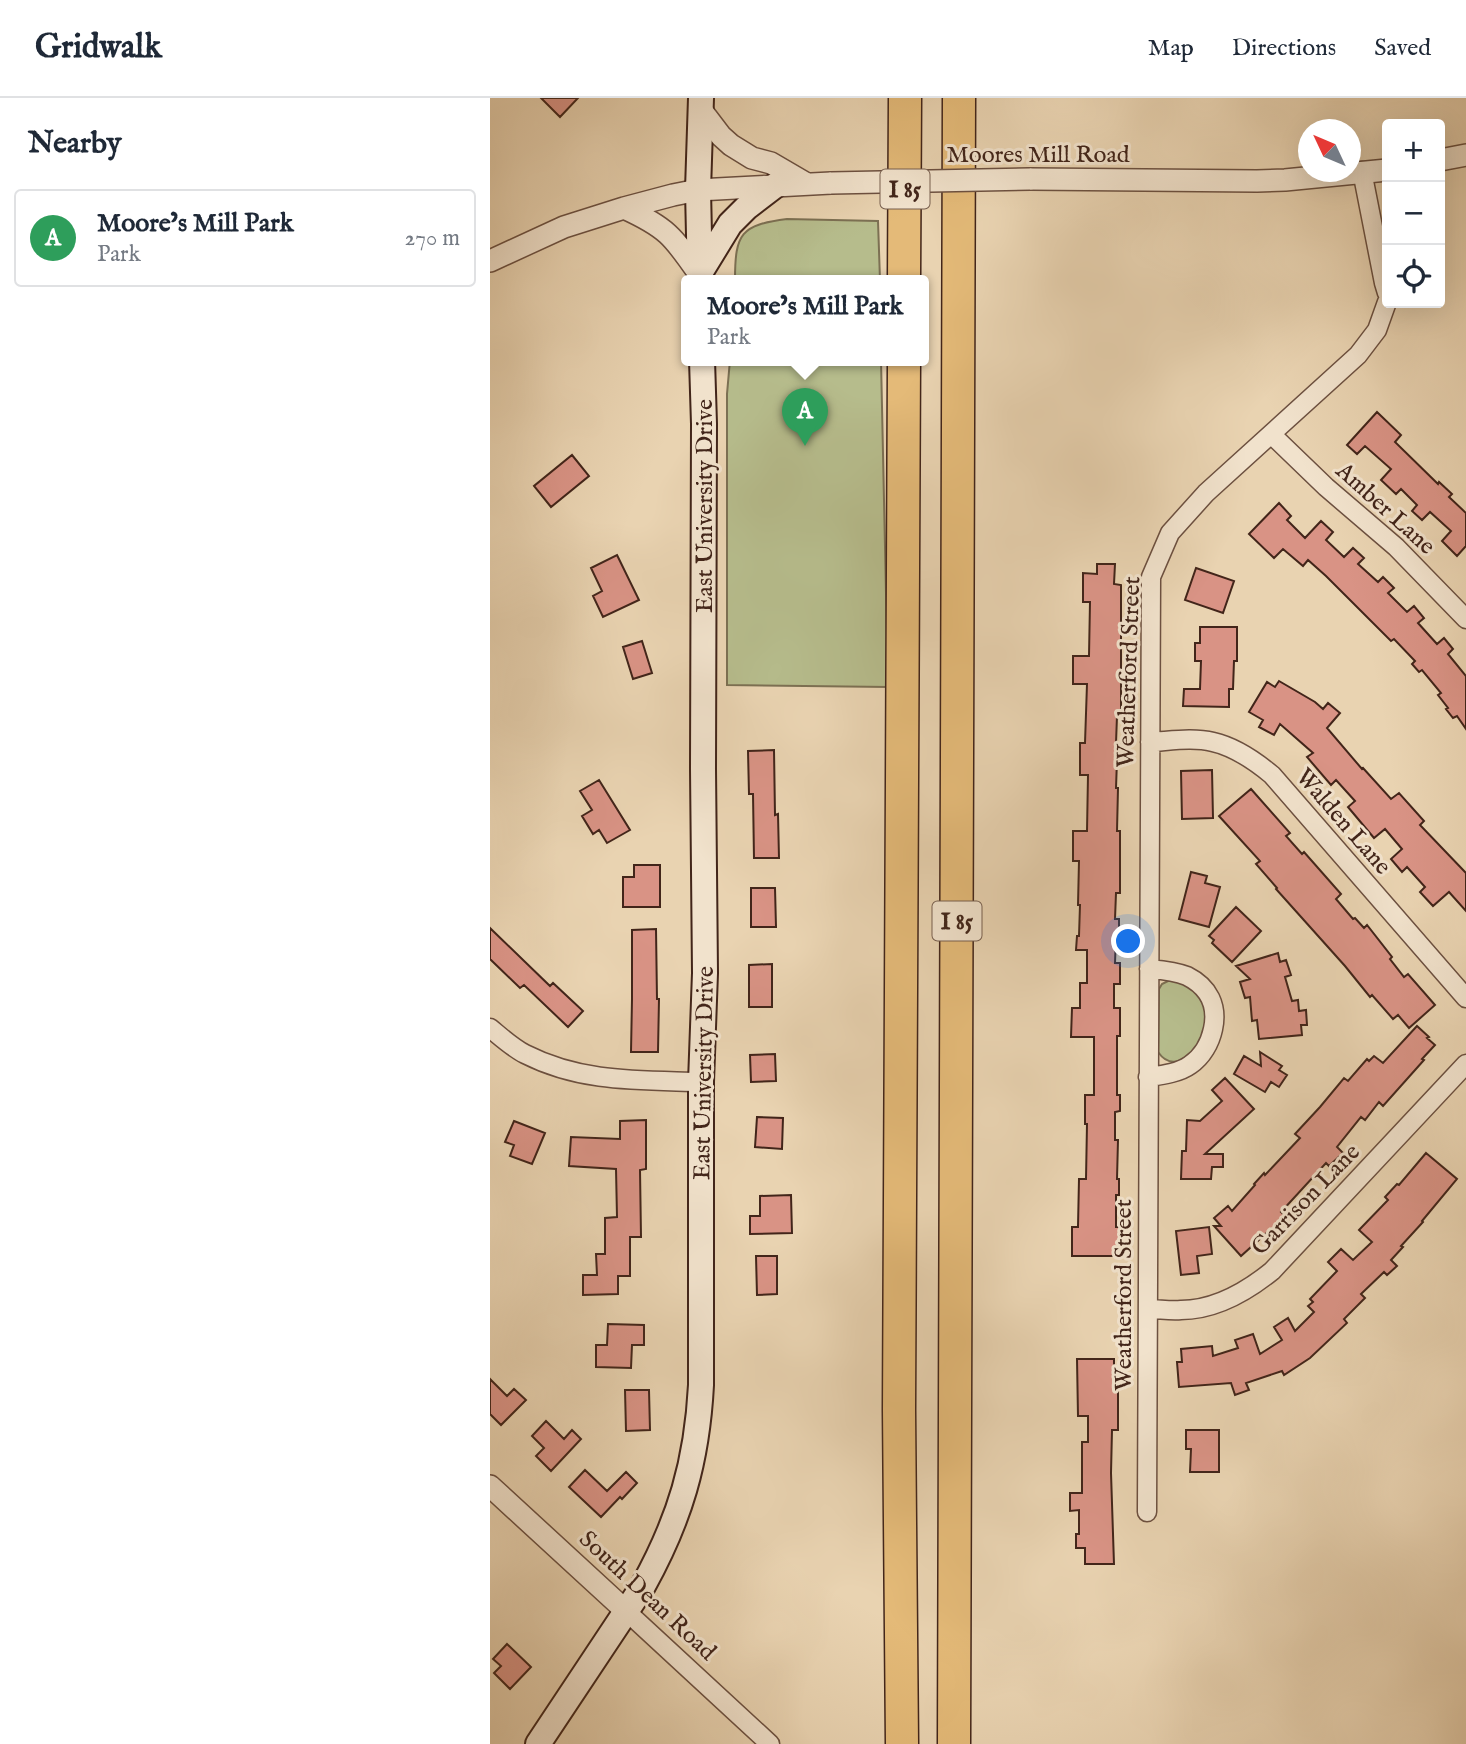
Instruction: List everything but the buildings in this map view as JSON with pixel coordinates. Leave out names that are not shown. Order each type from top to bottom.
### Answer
[{"type":"highway","name":"I 85","points":[[904,275],[905,98]]},
{"type":"highway","name":"I 85","points":[[954,1744],[959,98]]},
{"type":"highway","name":"I 85","points":[[902,1744],[900,1383],[904,366]]},
{"type":"main road","points":[[699,275],[701,105]]},
{"type":"main road","points":[[700,275],[730,223],[776,185]]},
{"type":"main road","name":"East University Drive","points":[[538,1744],[648,1577],[670,1532],[684,1494],[700,1415],[701,1082],[705,973],[702,366]]},
{"type":"street","points":[[701,105],[721,136],[731,145],[752,158],[771,163],[807,184]]},
{"type":"street","points":[[1445,159],[1466,155]]},
{"type":"street","name":"Moores Mill Road","points":[[490,261],[564,227],[624,208],[698,190],[831,183],[1030,179],[1257,181],[1382,170]]},
{"type":"street","points":[[1363,171],[1382,272]]},
{"type":"street","points":[[624,208],[651,220],[664,230],[680,245],[698,275]]},
{"type":"street","name":"Weatherford Street","points":[[1147,1512],[1151,577],[1170,533],[1206,493],[1358,355],[1377,330],[1385,308]]},
{"type":"street","name":"Amber Lane","points":[[1271,434],[1326,487],[1396,547],[1466,619]]},
{"type":"street","name":"Walden Lane","points":[[1150,742],[1211,741],[1254,760],[1272,775],[1466,998]]},
{"type":"street","points":[[1148,1077],[1189,1067],[1204,1053],[1216,1017],[1212,998],[1198,984],[1186,976],[1170,971],[1149,969]]},
{"type":"street","points":[[490,1028],[524,1053],[570,1072],[613,1080],[701,1082]]},
{"type":"street","name":"Garrison Lane","points":[[1148,1309],[1184,1311],[1208,1306],[1234,1297],[1254,1285],[1272,1271],[1466,1064]]},
{"type":"street","name":"South Dean Road","points":[[490,1486],[770,1744]]},
{"type":"green space","points":[[772,221],[878,221],[880,275],[735,275],[737,251],[744,234],[759,224]]},
{"type":"green space","points":[[729,366],[881,366],[888,687],[727,685],[727,394]]},
{"type":"green space","points":[[1170,980],[1185,984],[1196,993],[1204,1005],[1207,1021],[1206,1031],[1198,1046],[1185,1058],[1172,1062],[1158,1052],[1159,989]]},
{"type":"place","name":"Moore’s Mill Park","points":[[805,446]]}]
